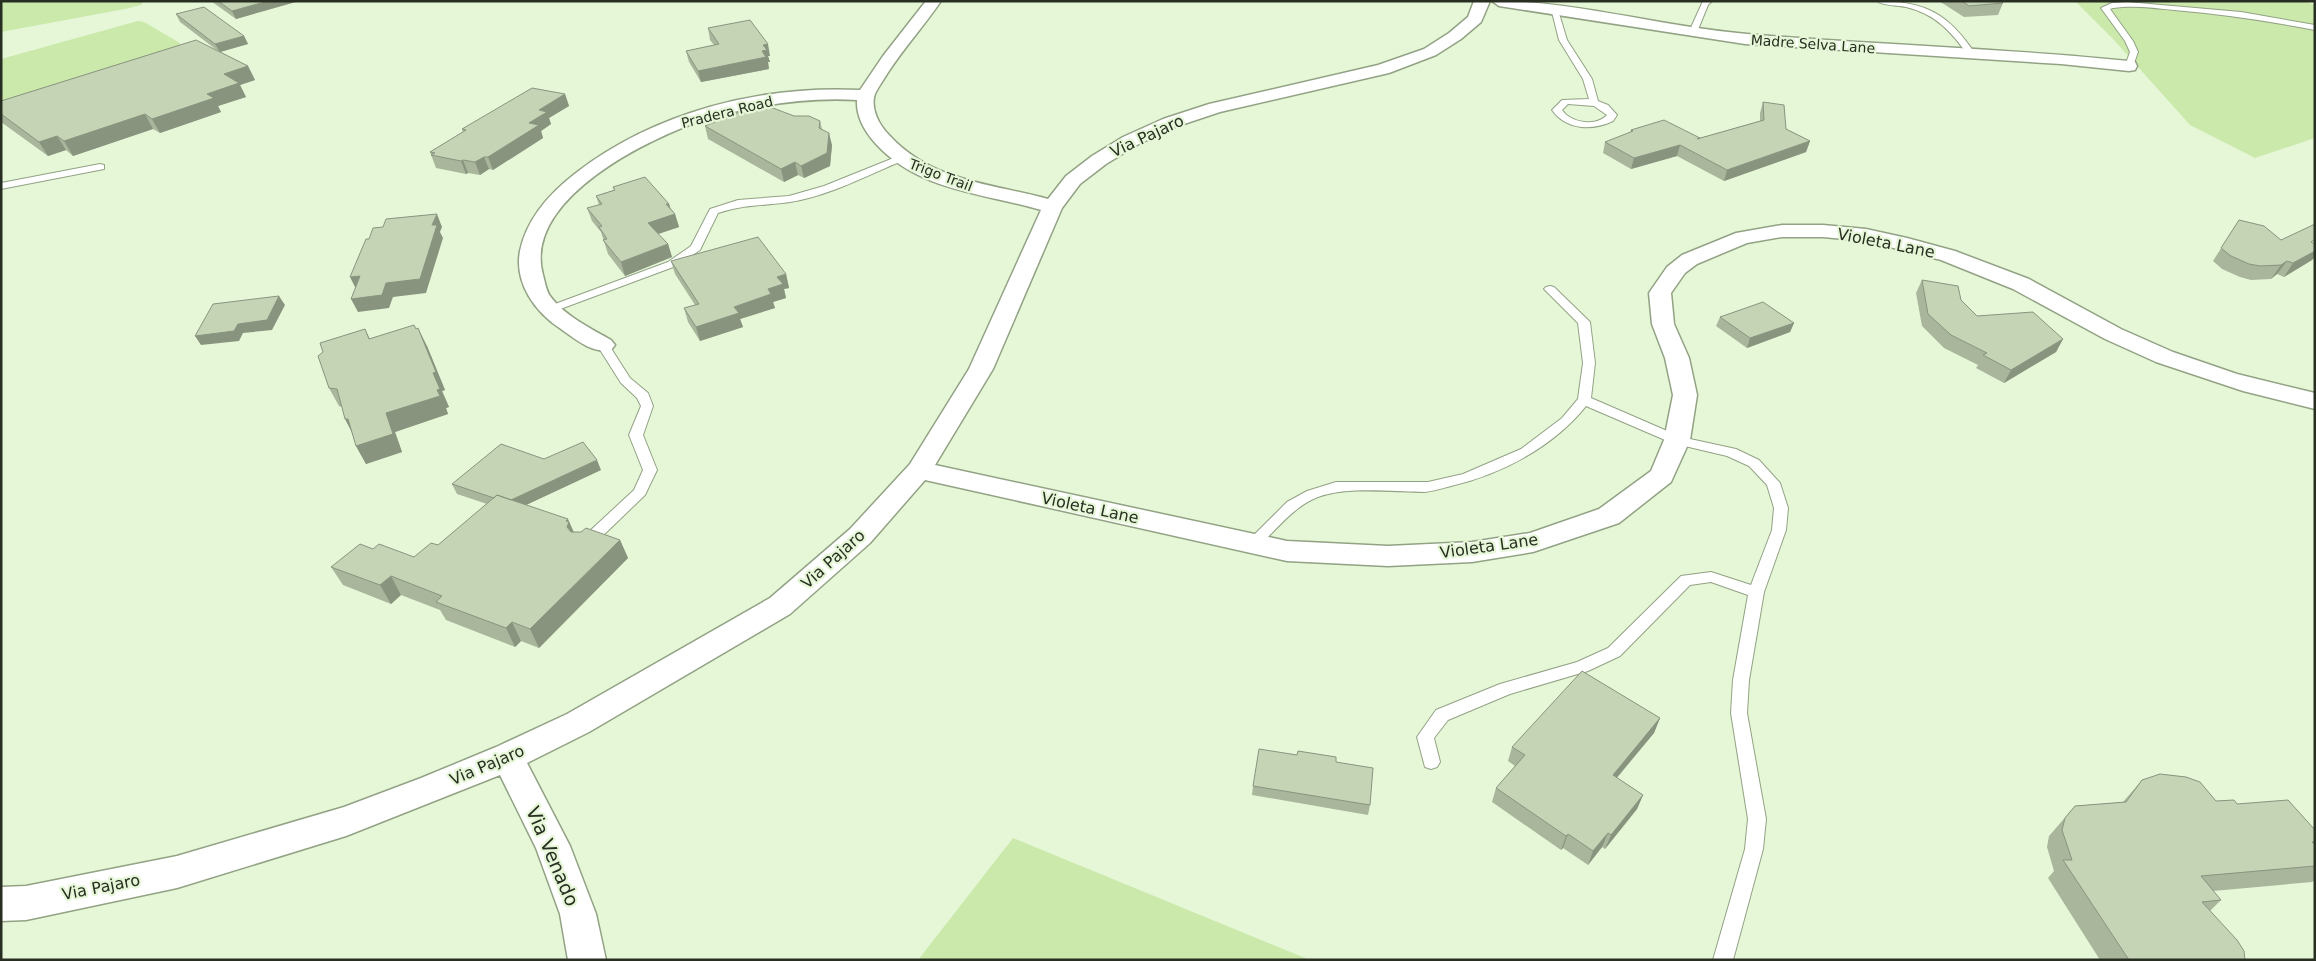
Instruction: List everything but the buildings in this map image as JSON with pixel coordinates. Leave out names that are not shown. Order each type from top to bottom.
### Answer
[{"type":"street","points":[[866,95],[886,61],[934,1]]},
{"type":"street","name":"Via Pajaro","points":[[1,904],[26,903],[177,872],[346,821],[508,757],[578,723],[780,606],[860,536],[919,470],[981,369],[1052,207],[1073,180],[1130,140],[1169,123],[1215,108],[1382,70],[1430,52],[1455,36],[1475,19],[1482,1]]},
{"type":"street","name":"Madre Selva Lane","points":[[1499,1],[1745,39],[1972,55],[2061,59],[2128,66]]},
{"type":"street","name":"Pradera Road","points":[[603,345],[571,327],[551,309],[536,291],[530,274],[529,257],[538,224],[567,189],[606,160],[652,135],[702,116],[758,102],[809,95],[840,93],[866,95]]},
{"type":"street","name":"Trigo Trail","points":[[866,95],[866,114],[889,150],[916,168],[944,180],[1052,207]]},
{"type":"street","name":"Violeta Lane","points":[[919,470],[1287,551],[1388,556],[1472,552],[1533,542],[1609,516],[1662,476],[1677,440],[1685,395],[1677,358],[1663,324],[1660,293],[1681,265],[1718,246],[1758,234],[1808,231],[1858,234],[1917,245],[1965,260],[2022,285],[2144,349],[2237,381],[2315,402]]},
{"type":"street","name":"Via Venado","points":[[508,757],[553,846],[578,914],[587,960]]},
{"type":"lane","points":[[1693,32],[1704,4],[1708,1]]},
{"type":"lane","points":[[1880,1],[1921,8],[1943,18],[1964,42],[1972,55]]},
{"type":"lane","points":[[2128,66],[2134,52],[2129,41],[2106,8],[2113,5],[2145,5],[2249,15],[2315,28]]},
{"type":"lane","points":[[1554,10],[1564,44],[1591,83],[1595,93],[1594,102]]},
{"type":"lane","points":[[1565,102],[1594,102],[1609,110],[1612,115],[1610,119],[1604,123],[1585,124],[1565,119],[1557,110],[1565,102]]},
{"type":"lane","points":[[551,309],[672,264],[696,248],[714,211],[738,203],[790,199],[828,188],[900,158]]},
{"type":"lane","points":[[1,186],[100,167]]},
{"type":"lane","points":[[1252,544],[1292,505],[1312,494],[1336,488],[1428,487],[1466,478],[1526,452],[1567,421],[1584,400],[1589,363],[1584,322],[1550,289]]},
{"type":"lane","points":[[584,544],[640,492],[650,470],[636,435],[647,406],[643,396],[625,380],[603,345]]},
{"type":"lane","points":[[1584,400],[1677,440],[1731,452],[1754,463],[1773,483],[1781,508],[1778,530],[1756,592],[1741,680],[1739,713],[1758,819],[1754,849],[1723,960]]},
{"type":"lane","points":[[1431,762],[1425,737],[1442,714],[1506,688],[1582,667],[1614,652],[1686,580],[1711,577],[1756,592]]},
{"type":"green space","points":[[1,1],[144,1],[141,5],[125,9],[1,32]]},
{"type":"green space","points":[[2075,1],[2303,1],[2315,5],[2315,138],[2255,158],[2190,125],[2113,39]]},
{"type":"green space","points":[[138,21],[144,22],[180,43],[180,46],[1,102],[1,59]]},
{"type":"green space","points":[[1013,838],[1310,960],[918,960]]}]
